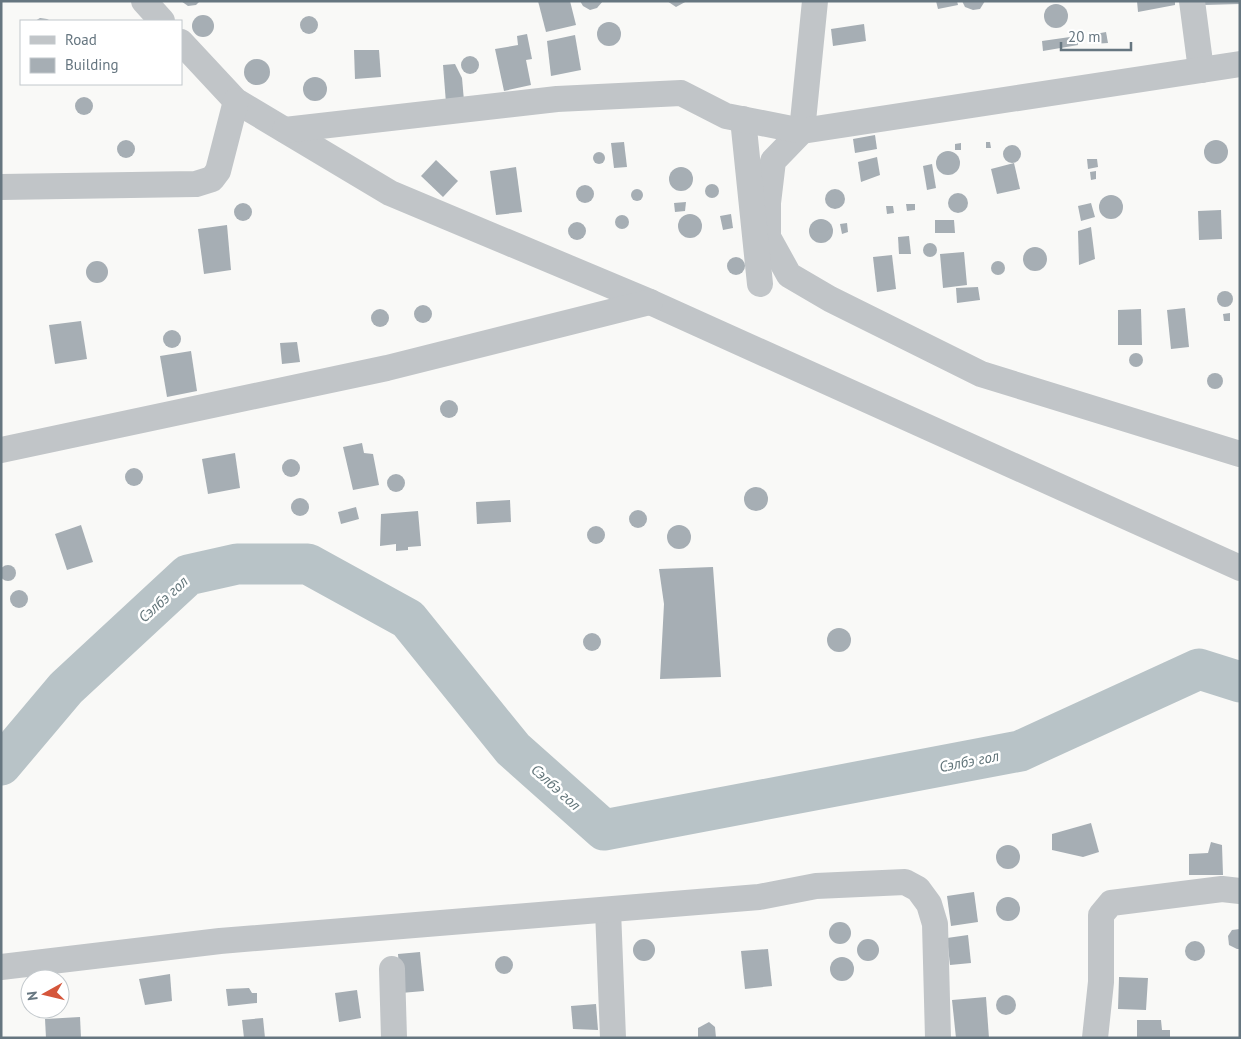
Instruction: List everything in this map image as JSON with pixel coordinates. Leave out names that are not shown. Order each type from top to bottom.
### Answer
[{"type":"street","points":[[144,1],[161,20]]},
{"type":"street","points":[[760,284],[770,124],[815,1]]},
{"type":"street","points":[[1192,1],[1201,70]]},
{"type":"street","points":[[182,43],[236,101],[390,192],[650,302],[1240,568]]},
{"type":"street","points":[[285,130],[557,99],[682,92],[726,116],[770,124],[1240,64]]},
{"type":"street","points":[[1,187],[196,184],[212,179],[218,170],[236,101]]},
{"type":"street","points":[[770,124],[773,161],[768,203],[768,237],[790,274],[830,299],[981,374],[1240,454]]},
{"type":"street","points":[[1,450],[387,368],[650,302]]},
{"type":"street","points":[[1,967],[220,941],[759,897],[816,886],[905,882],[918,889],[929,904],[935,924],[938,1038]]},
{"type":"street","points":[[1095,1038],[1101,982],[1100,915],[1111,902],[1222,889],[1240,891]]},
{"type":"street","points":[[608,910],[613,1038]]},
{"type":"street","points":[[392,969],[394,1038]]},
{"type":"building","points":[[181,1],[200,1],[196,5],[188,6]]},
{"type":"building","points":[[538,1],[570,1],[576,25],[546,32]]},
{"type":"building","points":[[580,1],[603,1],[597,8],[590,10],[583,6]]},
{"type":"building","points":[[667,1],[687,1],[676,7]]},
{"type":"building","points":[[936,1],[957,1],[958,5],[938,9]]},
{"type":"building","points":[[962,1],[985,1],[980,9],[973,10],[965,7]]},
{"type":"building","points":[[1137,1],[1175,1],[1175,5],[1138,12]]},
{"type":"building","points":[[1204,1],[1240,1],[1240,4],[1204,5]]},
{"type":"building","points":[[1056,4],[1061,5],[1067,11],[1067,21],[1061,27],[1056,28],[1051,27],[1045,21],[1044,16],[1045,11],[1051,5]]},
{"type":"building","points":[[199,15],[207,15],[214,22],[214,30],[207,37],[199,37],[192,30],[192,22]]},
{"type":"building","points":[[309,16],[315,19],[318,25],[315,31],[309,34],[303,31],[300,25],[303,19]]},
{"type":"building","points":[[609,22],[614,23],[620,29],[620,39],[614,45],[609,46],[604,45],[598,39],[597,34],[598,29],[604,23]]},
{"type":"building","points":[[864,24],[866,41],[833,46],[831,29]]},
{"type":"building","points":[[1106,32],[1108,43],[1092,44],[1090,35]]},
{"type":"building","points":[[527,34],[532,59],[526,60],[531,85],[504,91],[495,49],[518,45],[517,36]]},
{"type":"building","points":[[575,35],[581,70],[551,76],[547,41]]},
{"type":"building","points":[[1077,36],[1078,45],[1043,51],[1042,41]]},
{"type":"building","points":[[354,50],[379,50],[381,77],[355,79]]},
{"type":"building","points":[[470,56],[476,59],[479,65],[476,71],[470,74],[464,71],[461,65],[464,59]]},
{"type":"building","points":[[257,59],[266,63],[270,72],[266,81],[257,85],[248,81],[244,72],[248,63]]},
{"type":"building","points":[[455,64],[462,78],[464,101],[446,103],[443,65]]},
{"type":"building","points":[[315,77],[320,78],[326,84],[326,94],[320,100],[315,101],[310,100],[304,94],[303,89],[304,84],[310,78]]},
{"type":"building","points":[[84,97],[90,100],[93,106],[90,112],[84,115],[78,112],[75,106],[78,100]]},
{"type":"building","points":[[875,135],[877,149],[855,153],[853,139]]},
{"type":"building","points":[[126,140],[132,143],[135,149],[132,155],[126,158],[120,155],[117,149],[120,143]]},
{"type":"building","points":[[1216,140],[1221,141],[1227,147],[1227,157],[1221,163],[1216,164],[1211,163],[1205,157],[1204,152],[1205,147],[1211,141]]},
{"type":"building","points":[[624,142],[627,167],[614,168],[611,143]]},
{"type":"building","points":[[986,142],[990,142],[991,148],[986,148]]},
{"type":"building","points":[[961,143],[961,150],[955,150],[955,144]]},
{"type":"building","points":[[1012,145],[1018,148],[1021,154],[1018,160],[1012,163],[1006,160],[1003,154],[1006,148]]},
{"type":"building","points":[[948,151],[953,152],[959,158],[959,168],[953,174],[948,175],[943,174],[937,168],[936,163],[937,158],[943,152]]},
{"type":"building","points":[[601,152],[604,153],[604,163],[597,164],[594,163],[593,156],[594,153]]},
{"type":"building","points":[[877,157],[880,175],[861,182],[858,162]]},
{"type":"building","points":[[1087,159],[1097,159],[1098,167],[1088,169]]},
{"type":"building","points":[[436,160],[458,181],[443,197],[421,176]]},
{"type":"building","points":[[1014,163],[1020,189],[997,194],[991,169]]},
{"type":"building","points":[[932,164],[936,188],[927,190],[923,166]]},
{"type":"building","points":[[516,167],[522,212],[496,215],[490,171]]},
{"type":"building","points":[[681,167],[686,168],[692,174],[692,184],[686,190],[681,191],[676,190],[670,184],[669,179],[670,174],[676,168]]},
{"type":"building","points":[[1096,171],[1096,179],[1091,180],[1090,172]]},
{"type":"building","points":[[712,184],[717,186],[719,191],[717,196],[712,198],[707,196],[705,191],[707,186]]},
{"type":"building","points":[[585,185],[591,188],[594,194],[591,200],[585,203],[579,200],[576,194],[579,188]]},
{"type":"building","points":[[639,189],[642,190],[642,200],[635,201],[632,200],[631,193],[632,190]]},
{"type":"building","points":[[835,189],[842,192],[845,199],[842,206],[835,209],[828,206],[825,199],[828,192]]},
{"type":"building","points":[[958,193],[965,196],[968,203],[965,210],[958,213],[951,210],[948,203],[951,196]]},
{"type":"building","points":[[1111,195],[1116,196],[1122,202],[1122,212],[1116,218],[1111,219],[1106,218],[1100,212],[1099,207],[1100,202],[1106,196]]},
{"type":"building","points":[[686,202],[685,211],[675,212],[674,203]]},
{"type":"building","points":[[243,203],[249,206],[252,212],[249,218],[243,221],[237,218],[234,212],[237,206]]},
{"type":"building","points":[[1091,203],[1095,217],[1081,221],[1078,206]]},
{"type":"building","points":[[906,204],[915,204],[915,210],[907,211]]},
{"type":"building","points":[[886,206],[893,206],[894,213],[887,214]]},
{"type":"building","points":[[1221,210],[1222,239],[1199,240],[1198,211]]},
{"type":"building","points":[[690,214],[695,215],[701,221],[701,231],[695,237],[690,238],[685,237],[679,231],[678,226],[679,221],[685,215]]},
{"type":"building","points":[[731,214],[733,228],[723,230],[720,216]]},
{"type":"building","points":[[622,215],[627,217],[629,222],[627,227],[622,229],[617,227],[615,222],[617,217]]},
{"type":"building","points":[[821,219],[826,220],[832,226],[832,236],[826,242],[821,243],[816,242],[810,236],[809,231],[810,226],[816,220]]},
{"type":"building","points":[[935,220],[954,220],[955,233],[935,233]]},
{"type":"building","points":[[577,222],[583,225],[586,231],[583,237],[577,240],[571,237],[568,231],[571,225]]},
{"type":"building","points":[[847,223],[848,232],[842,234],[840,224]]},
{"type":"building","points":[[227,225],[231,270],[204,274],[198,229]]},
{"type":"building","points":[[1091,227],[1095,259],[1079,265],[1078,231]]},
{"type":"building","points":[[909,236],[911,254],[899,254],[898,237]]},
{"type":"building","points":[[930,243],[935,245],[937,250],[935,255],[930,257],[925,255],[923,250],[925,245]]},
{"type":"building","points":[[1035,247],[1040,248],[1046,254],[1046,264],[1040,270],[1035,271],[1030,270],[1024,264],[1023,259],[1024,254],[1030,248]]},
{"type":"building","points":[[964,252],[967,285],[943,288],[940,254]]},
{"type":"building","points":[[892,255],[896,289],[877,292],[873,257]]},
{"type":"building","points":[[736,257],[742,260],[745,266],[742,272],[736,275],[730,272],[727,266],[730,260]]},
{"type":"building","points":[[97,261],[107,268],[108,272],[101,282],[97,283],[87,276],[86,272],[93,262]]},
{"type":"building","points":[[998,261],[1003,263],[1005,268],[1003,273],[998,275],[993,273],[991,268],[993,263]]},
{"type":"building","points":[[978,287],[980,300],[957,303],[956,288]]},
{"type":"building","points":[[1225,291],[1233,299],[1225,307],[1217,299]]},
{"type":"building","points":[[423,305],[429,308],[432,314],[429,320],[423,323],[417,320],[414,314],[417,308]]},
{"type":"building","points":[[1185,308],[1189,347],[1171,349],[1167,310]]},
{"type":"building","points":[[380,309],[386,312],[389,318],[386,324],[380,327],[374,324],[371,318],[374,312]]},
{"type":"building","points":[[1141,309],[1142,345],[1118,345],[1118,310]]},
{"type":"building","points":[[1230,313],[1230,321],[1224,321],[1223,314]]},
{"type":"building","points":[[81,321],[87,359],[55,364],[49,325]]},
{"type":"building","points":[[172,330],[178,333],[181,339],[178,345],[172,348],[166,345],[163,339],[166,333]]},
{"type":"building","points":[[297,342],[300,362],[282,364],[280,343]]},
{"type":"building","points":[[191,351],[197,391],[167,397],[160,356]]},
{"type":"building","points":[[1136,353],[1141,355],[1143,360],[1141,365],[1136,367],[1131,365],[1129,360],[1131,355]]},
{"type":"building","points":[[1215,373],[1223,381],[1215,389],[1207,381]]},
{"type":"building","points":[[449,400],[455,403],[458,409],[455,415],[449,418],[443,415],[440,409],[443,403]]},
{"type":"building","points":[[362,443],[364,453],[373,454],[379,485],[353,490],[343,447]]},
{"type":"building","points":[[235,453],[240,488],[208,494],[202,459]]},
{"type":"building","points":[[291,459],[297,462],[300,468],[297,474],[291,477],[285,474],[282,468],[285,462]]},
{"type":"building","points":[[134,468],[140,471],[143,477],[140,483],[134,486],[128,483],[125,477],[128,471]]},
{"type":"building","points":[[396,474],[402,477],[405,483],[402,489],[396,492],[390,489],[387,483],[390,477]]},
{"type":"building","points":[[756,487],[761,488],[767,494],[767,504],[761,510],[756,511],[751,510],[745,504],[744,499],[745,494],[751,488]]},
{"type":"building","points":[[300,498],[306,501],[309,507],[306,513],[300,516],[294,513],[291,507],[294,501]]},
{"type":"building","points":[[510,500],[511,522],[477,524],[476,502]]},
{"type":"building","points":[[356,507],[359,519],[341,524],[338,512]]},
{"type":"building","points":[[638,510],[644,513],[647,519],[644,525],[638,528],[632,525],[629,519],[632,513]]},
{"type":"building","points":[[418,511],[421,546],[408,547],[408,550],[396,551],[396,544],[380,546],[381,514]]},
{"type":"building","points":[[81,525],[93,562],[67,570],[55,534]]},
{"type":"building","points":[[679,525],[684,526],[690,532],[690,542],[684,548],[679,549],[674,548],[668,542],[667,537],[668,532],[674,526]]},
{"type":"building","points":[[596,526],[602,529],[605,535],[602,541],[596,544],[590,541],[587,535],[590,529]]},
{"type":"building","points":[[5,565],[11,565],[16,570],[14,579],[5,581],[0,576],[0,570]]},
{"type":"building","points":[[713,567],[721,677],[660,679],[664,604],[659,569]]},
{"type":"building","points":[[19,590],[25,593],[28,599],[25,605],[19,608],[13,605],[10,599],[13,593]]},
{"type":"building","points":[[839,628],[844,629],[850,635],[850,645],[844,651],[839,652],[834,651],[828,645],[827,640],[828,635],[834,629]]},
{"type":"building","points":[[592,633],[598,636],[601,642],[598,648],[592,651],[586,648],[583,642],[586,636]]},
{"type":"building","points":[[1091,823],[1099,852],[1083,857],[1052,850],[1052,834]]},
{"type":"building","points":[[1211,842],[1222,845],[1223,875],[1189,875],[1189,854],[1208,853]]},
{"type":"building","points":[[1008,845],[1013,846],[1019,852],[1019,862],[1013,868],[1008,869],[1003,868],[997,862],[996,857],[997,852],[1003,846]]},
{"type":"building","points":[[974,892],[978,922],[951,926],[947,896]]},
{"type":"building","points":[[1008,897],[1013,898],[1019,904],[1019,914],[1013,920],[1008,921],[1003,920],[997,914],[996,909],[997,904],[1003,898]]},
{"type":"building","points":[[840,922],[848,925],[851,933],[848,941],[840,944],[832,941],[829,933],[832,925]]},
{"type":"building","points":[[1240,929],[1240,949],[1237,949],[1229,945],[1228,936],[1232,930]]},
{"type":"building","points":[[968,935],[971,963],[950,965],[947,938]]},
{"type":"building","points":[[644,939],[652,942],[655,950],[652,958],[644,961],[636,958],[633,950],[636,942]]},
{"type":"building","points":[[868,939],[878,946],[879,950],[872,960],[868,961],[858,954],[857,950],[864,940]]},
{"type":"building","points":[[1195,941],[1202,944],[1205,951],[1202,958],[1195,961],[1188,958],[1185,951],[1188,944]]},
{"type":"building","points":[[768,949],[772,986],[745,989],[741,951]]},
{"type":"building","points":[[420,952],[424,991],[401,993],[398,954]]},
{"type":"building","points":[[504,956],[510,959],[513,965],[510,971],[504,974],[498,971],[495,965],[498,959]]},
{"type":"building","points":[[842,957],[847,958],[853,964],[853,974],[847,980],[842,981],[837,980],[831,974],[830,969],[831,964],[837,958]]},
{"type":"building","points":[[170,974],[172,1001],[145,1005],[139,979]]},
{"type":"building","points":[[1119,977],[1148,978],[1146,1010],[1118,1009]]},
{"type":"building","points":[[249,988],[252,993],[257,993],[257,1003],[228,1006],[226,989]]},
{"type":"building","points":[[357,990],[361,1018],[339,1022],[335,993]]},
{"type":"building","points":[[1006,995],[1013,998],[1016,1005],[1013,1012],[1006,1015],[999,1012],[996,1005],[999,998]]},
{"type":"building","points":[[986,997],[989,1038],[956,1038],[952,1000]]},
{"type":"building","points":[[596,1004],[598,1030],[573,1029],[571,1006]]},
{"type":"building","points":[[80,1017],[81,1038],[46,1038],[45,1019]]},
{"type":"building","points":[[263,1018],[265,1038],[244,1038],[242,1020]]},
{"type":"building","points":[[1137,1020],[1161,1020],[1162,1030],[1170,1030],[1170,1038],[1137,1038]]},
{"type":"building","points":[[709,1022],[715,1027],[716,1038],[698,1038],[698,1028]]},
{"type":"waterway","name":"Сэлбэ гол","points":[[1,765],[66,688],[188,575],[237,564],[308,564],[408,619],[513,749],[604,830],[1020,751],[1199,669],[1240,682]]}]
